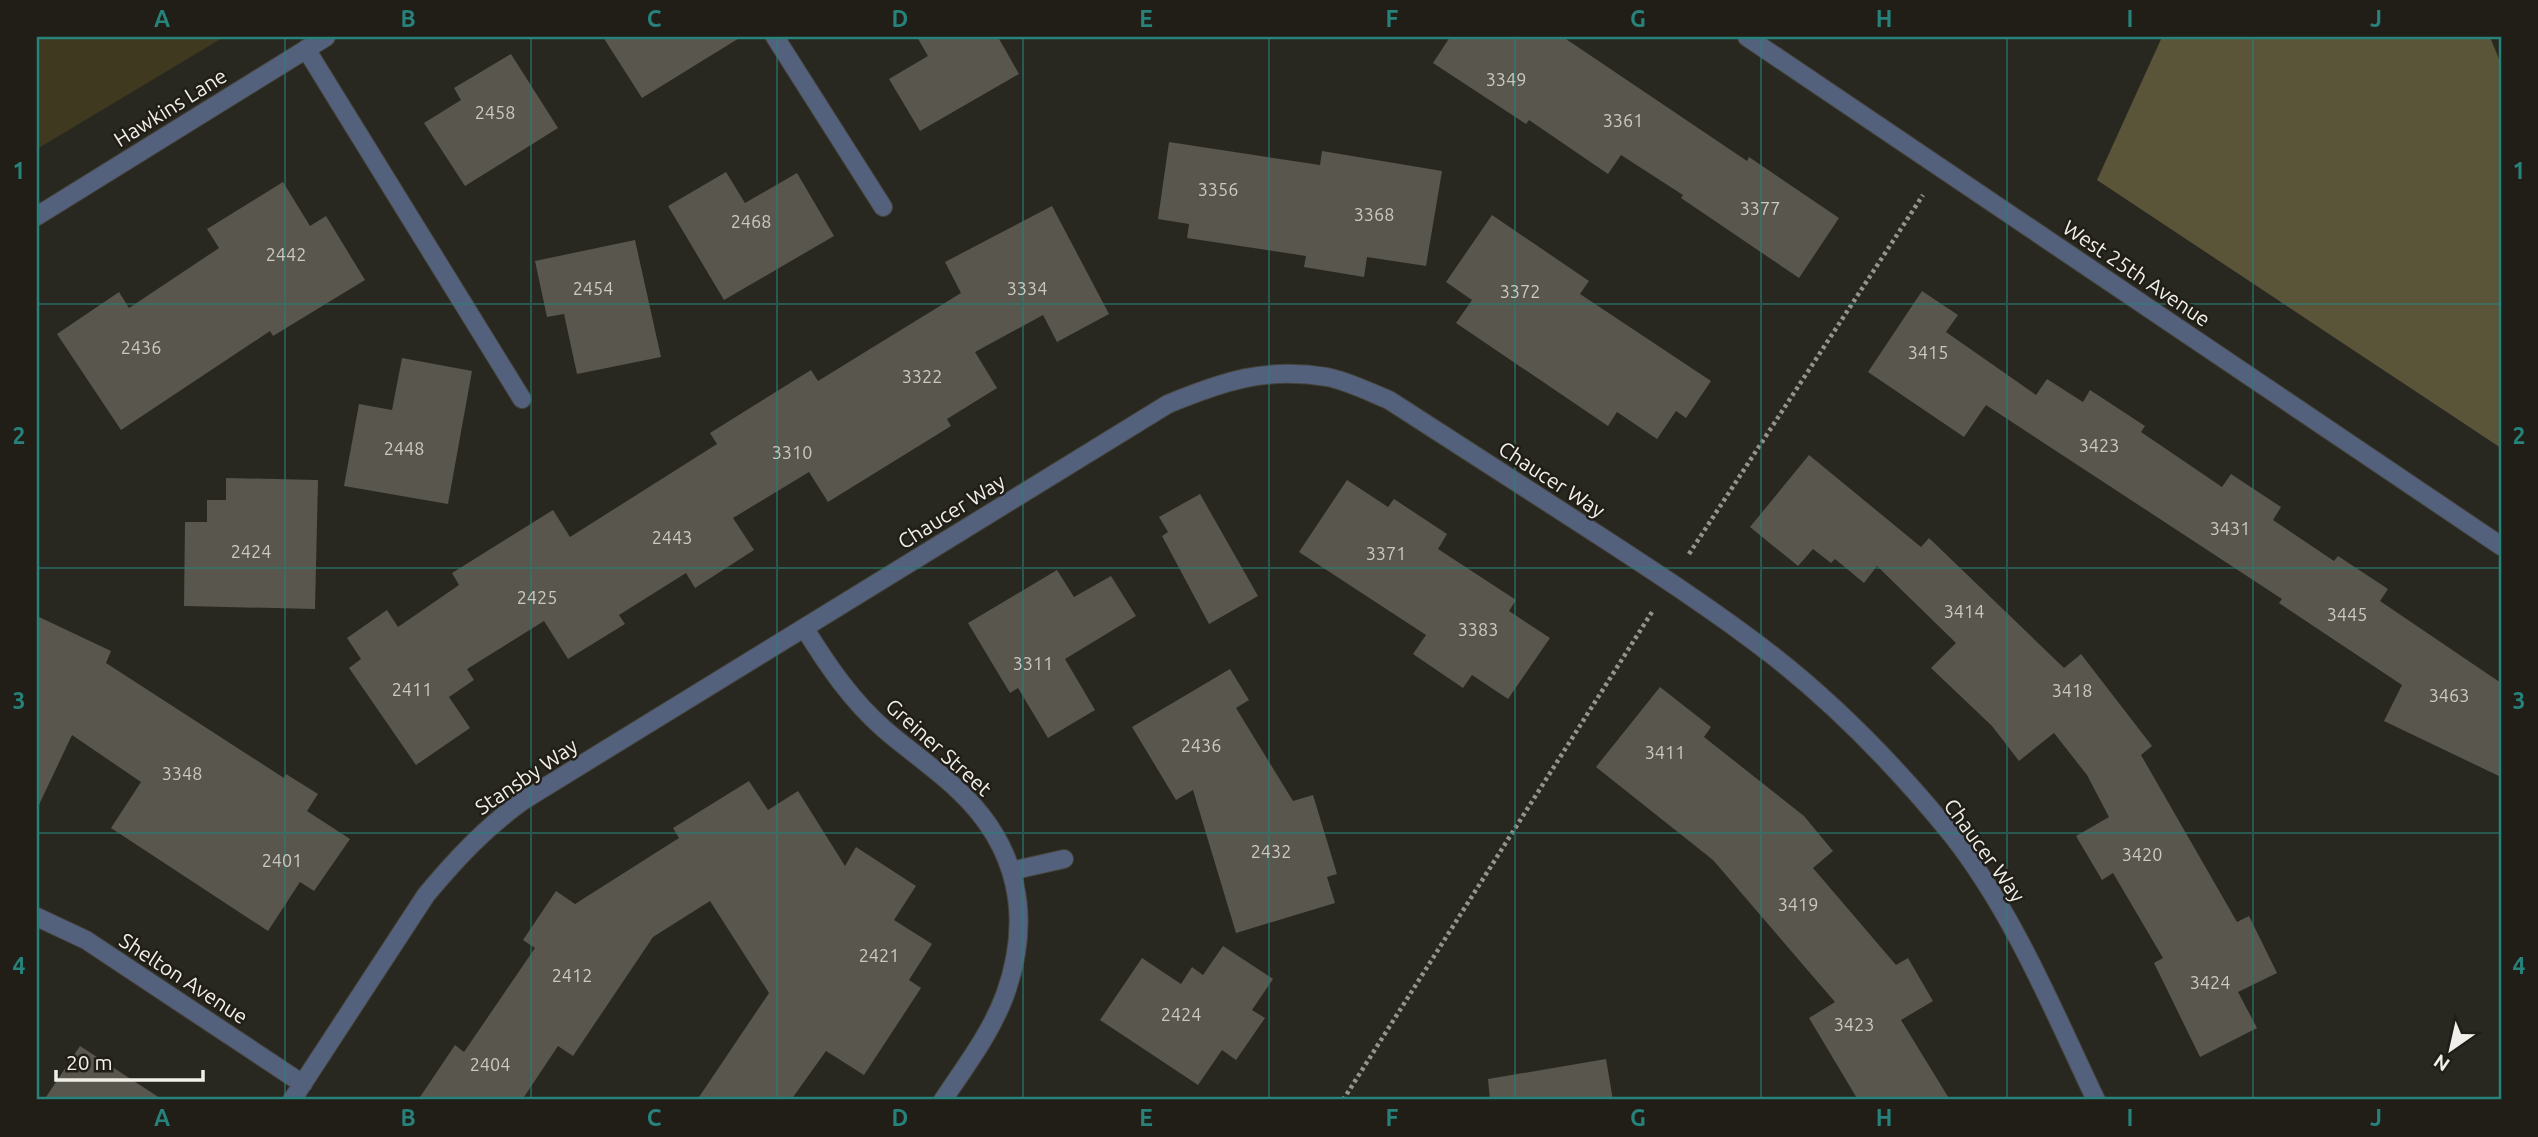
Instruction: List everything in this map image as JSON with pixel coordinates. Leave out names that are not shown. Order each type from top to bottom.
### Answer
[{"type":"street","name":"Hawkins Lane","points":[[37,216],[326,37]]},
{"type":"street","points":[[775,37],[883,207]]},
{"type":"street","name":"West 25th Avenue","points":[[1747,37],[2501,546]]},
{"type":"street","points":[[306,49],[522,399]]},
{"type":"street","name":"Chaucer Way","points":[[805,629],[1168,404],[1214,385],[1268,373],[1329,377],[1389,400],[1671,582],[1774,657],[1832,707],[1891,767],[1952,836],[1994,897],[2029,959],[2095,1100]]},
{"type":"street","name":"Greiner Street","points":[[805,629],[844,689],[866,713],[958,790],[983,817],[1003,847],[1016,883],[1020,918],[1016,955],[1005,995],[984,1038],[943,1100]]},
{"type":"street","name":"Stansby Way","points":[[292,1100],[426,895],[476,839],[524,800],[805,629]]},
{"type":"street","points":[[1011,871],[1064,859]]},
{"type":"street","name":"Shelton Avenue","points":[[37,917],[86,940],[303,1084]]},
{"type":"path","points":[[1343,1100],[1671,582],[1941,168]]},
{"type":"shaded area","points":[[37,37],[224,37],[37,149]]},
{"type":"shaded area","points":[[2162,37],[2490,37],[2501,64],[2501,448],[2097,180]]},
{"type":"building","points":[[603,37],[741,37],[642,98]]},
{"type":"building","points":[[917,37],[998,37],[1019,74],[920,131],[889,79],[928,56]]},
{"type":"building","points":[[1450,37],[1563,37],[1747,161],[1749,157],[1839,218],[1799,278],[1681,198],[1683,195],[1621,155],[1608,174],[1529,120],[1526,124],[1433,63]]},
{"type":"building","points":[[511,54],[558,128],[465,186],[424,123],[461,100],[454,88]]},
{"type":"building","points":[[1169,142],[1320,165],[1322,151],[1442,171],[1426,266],[1367,257],[1364,277],[1304,267],[1306,256],[1187,238],[1189,224],[1158,219]]},
{"type":"building","points":[[726,172],[745,203],[797,173],[834,236],[724,300],[668,206]]},
{"type":"building","points":[[283,182],[310,226],[326,216],[365,280],[273,336],[270,331],[121,430],[57,334],[119,292],[129,308],[219,248],[207,229]]},
{"type":"building","points":[[1052,206],[1109,314],[1057,342],[1043,315],[975,352],[997,388],[947,419],[951,426],[828,502],[809,472],[733,518],[754,550],[695,588],[686,573],[619,615],[625,624],[568,659],[544,621],[467,669],[474,680],[449,697],[470,728],[416,765],[349,668],[361,659],[347,638],[387,610],[398,627],[459,585],[452,573],[553,510],[570,537],[717,444],[710,433],[811,370],[818,381],[961,293],[945,262]]},
{"type":"building","points":[[1492,215],[1589,281],[1580,294],[1711,381],[1686,418],[1676,411],[1657,439],[1617,412],[1608,426],[1456,323],[1472,300],[1446,282]]},
{"type":"building","points":[[635,240],[661,357],[577,374],[564,314],[547,317],[535,261]]},
{"type":"building","points":[[1922,291],[1958,315],[1946,332],[2036,395],[2047,379],[2083,402],[2090,390],[2145,426],[2141,432],[2222,487],[2231,474],[2281,507],[2273,520],[2334,561],[2338,556],[2388,589],[2380,601],[2501,683],[2501,777],[2384,721],[2402,685],[2279,603],[2282,599],[1986,405],[1964,437],[1868,372]]},
{"type":"building","points":[[402,358],[472,371],[448,504],[344,486],[359,404],[392,410]]},
{"type":"building","points":[[1809,455],[1921,547],[1929,538],[2064,668],[2081,654],[2152,746],[2141,755],[2237,922],[2249,916],[2277,973],[2238,992],[2257,1028],[2200,1057],[2154,963],[2163,958],[2113,873],[2102,880],[2076,836],[2109,817],[2087,775],[2054,733],[2019,761],[1992,726],[1931,668],[1956,643],[1877,566],[1864,583],[1835,559],[1831,563],[1813,549],[1798,566],[1750,527]]},
{"type":"building","points":[[226,478],[318,480],[315,609],[184,606],[185,522],[207,522],[207,500],[226,500]]},
{"type":"building","points":[[1347,480],[1388,507],[1394,499],[1447,534],[1438,549],[1516,600],[1509,611],[1550,638],[1508,699],[1472,675],[1463,688],[1413,654],[1426,635],[1299,552]]},
{"type":"building","points":[[1200,494],[1258,596],[1209,624],[1162,536],[1168,532],[1159,517]]},
{"type":"building","points":[[1057,570],[1074,597],[1111,576],[1136,616],[1065,659],[1095,710],[1048,738],[1018,688],[1010,693],[968,623]]},
{"type":"building","points":[[37,616],[111,651],[106,663],[284,778],[286,774],[318,794],[307,811],[350,839],[314,891],[300,882],[268,931],[111,828],[141,782],[72,735],[37,809]]},
{"type":"building","points":[[1230,669],[1249,700],[1236,708],[1293,801],[1313,795],[1337,874],[1327,877],[1335,903],[1236,933],[1193,790],[1176,800],[1132,727]]},
{"type":"building","points":[[1660,687],[1711,727],[1704,737],[1804,816],[1833,851],[1813,868],[1896,965],[1908,958],[1933,1001],[1901,1020],[1950,1100],[1858,1100],[1809,1018],[1835,1002],[1713,860],[1596,767]]},
{"type":"building","points":[[749,781],[768,810],[798,791],[845,866],[856,847],[916,886],[894,920],[932,944],[909,980],[921,988],[864,1075],[826,1051],[791,1100],[697,1100],[769,993],[710,901],[653,937],[573,1056],[558,1046],[522,1100],[418,1100],[455,1045],[464,1052],[535,948],[523,940],[556,891],[575,904],[679,838],[673,828]]},
{"type":"building","points":[[1223,946],[1273,979],[1252,1010],[1265,1018],[1236,1060],[1222,1050],[1198,1085],[1100,1020],[1142,958],[1181,984],[1192,967],[1203,975]]},
{"type":"building","points":[[80,1046],[163,1100],[44,1100]]},
{"type":"building","points":[[1606,1059],[1613,1100],[1490,1100],[1488,1079]]}]
